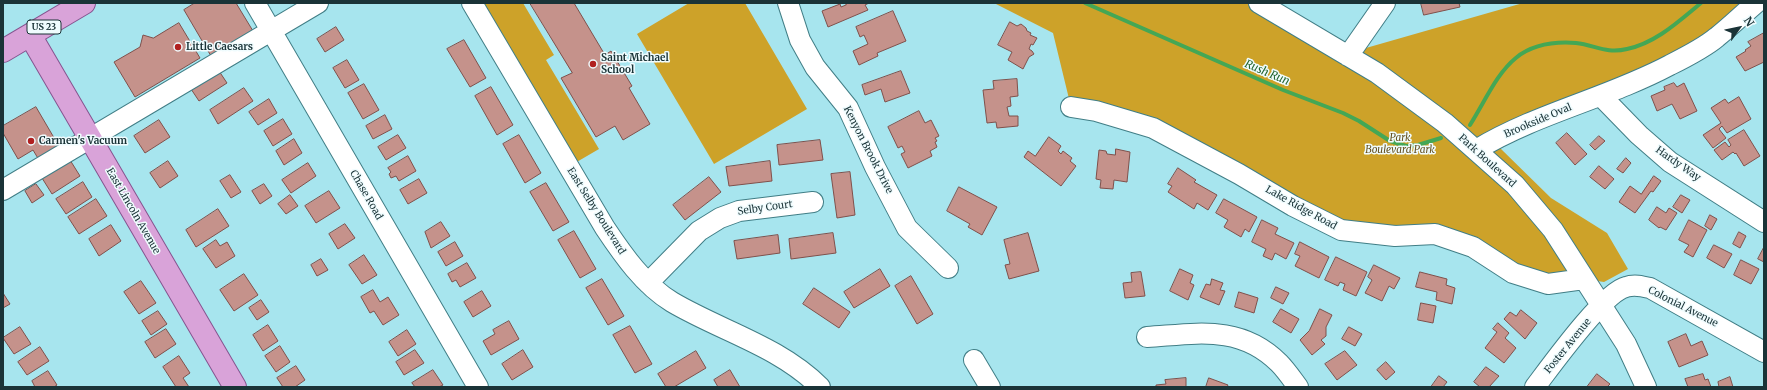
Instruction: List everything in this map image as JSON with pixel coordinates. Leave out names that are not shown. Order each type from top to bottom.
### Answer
[{"type":"main road","name":"US 23","points":[[3,51],[84,3]]},
{"type":"main road","name":"East Lincoln Avenue","points":[[30,35],[235,387]]},
{"type":"street","name":"Chase Road","points":[[255,3],[478,387]]},
{"type":"street","points":[[3,190],[318,3]]},
{"type":"street","name":"East Selby Boulevard","points":[[472,3],[605,228],[624,256],[648,283],[671,302],[788,360],[820,387]]},
{"type":"street","name":"Kenyon Brook Drive","points":[[788,3],[800,40],[815,67],[848,108],[907,228],[948,268]]},
{"type":"street","name":"Park Boulevard","points":[[1259,3],[1377,73],[1445,123],[1515,185],[1553,230],[1601,304],[1626,344],[1646,387]]},
{"type":"street","points":[[1348,56],[1385,3]]},
{"type":"street","name":"Brookside Oval","points":[[1476,150],[1550,115],[1601,96],[1670,65],[1716,38],[1756,3]]},
{"type":"street","name":"Hardy Way","points":[[1601,96],[1640,135],[1670,162],[1764,222]]},
{"type":"street","name":"Lake Ridge Road","points":[[1071,106],[1096,111],[1153,128],[1239,174],[1293,206],[1341,230],[1395,236],[1435,234],[1473,247],[1513,273],[1548,284],[1584,279]]},
{"type":"street","name":"Selby Court","points":[[648,283],[699,231],[720,218],[738,211],[813,202]]},
{"type":"street","name":"Colonial Avenue","points":[[1601,304],[1625,287],[1637,285],[1650,288],[1764,352]]},
{"type":"street","name":"Foster Avenue","points":[[1534,387],[1601,304]]},
{"type":"street","points":[[1147,337],[1211,334],[1248,340],[1280,363],[1298,387]]},
{"type":"street","points":[[974,360],[990,387]]},
{"type":"green space","points":[[481,3],[523,3],[554,55],[546,60],[599,149],[575,163]]},
{"type":"green space","points":[[689,3],[745,3],[807,109],[714,164],[637,34]]},
{"type":"green space","name":"Park Boulevard Park","points":[[994,3],[1248,3],[1250,6],[1350,67],[1366,48],[1523,3],[1737,3],[1741,8],[1715,34],[1500,148],[1551,198],[1607,233],[1628,269],[1604,282],[1584,279],[1548,284],[1473,247],[1341,230],[1189,146],[1071,107],[1053,33]]},
{"type":"building","points":[[195,3],[236,3],[253,31],[211,56],[184,10]]},
{"type":"building","name":"Saint Michael School","points":[[530,3],[574,3],[605,55],[611,51],[632,86],[629,88],[650,124],[623,140],[615,126],[596,137],[561,78],[572,73]]},
{"type":"building","points":[[845,3],[869,3],[865,5],[868,10],[828,27],[822,11],[840,4],[841,7],[846,5]]},
{"type":"building","points":[[1421,3],[1459,3],[1460,7],[1424,15]]},
{"type":"building","points":[[893,11],[906,41],[877,53],[878,56],[859,65],[853,51],[868,44],[864,35],[860,37],[856,27]]},
{"type":"building","points":[[1010,22],[1017,26],[1021,24],[1031,33],[1030,35],[1037,38],[1033,45],[1031,44],[1029,49],[1034,54],[1029,57],[1023,69],[1008,60],[1012,52],[998,45]]},
{"type":"building","points":[[179,23],[200,58],[135,97],[114,62],[140,47],[143,35],[153,38]]},
{"type":"building","points":[[336,27],[344,40],[325,52],[317,39]]},
{"type":"building","points":[[1764,33],[1764,62],[1745,71],[1736,57],[1751,46],[1748,42]]},
{"type":"building","points":[[464,40],[486,78],[470,87],[447,49]]},
{"type":"building","points":[[347,60],[359,80],[345,88],[333,68]]},
{"type":"building","points":[[217,68],[227,83],[199,101],[189,86]]},
{"type":"building","points":[[901,71],[910,93],[885,102],[881,89],[865,95],[862,85]]},
{"type":"building","points":[[1017,79],[1018,96],[1010,97],[1011,106],[1007,107],[1009,116],[1018,116],[1018,126],[997,128],[996,122],[987,123],[983,90],[994,89],[993,81]]},
{"type":"building","points":[[1674,83],[1677,87],[1684,83],[1697,111],[1680,119],[1672,104],[1657,111],[1651,96],[1665,90],[1664,87]]},
{"type":"building","points":[[364,84],[379,110],[363,119],[348,93]]},
{"type":"building","points":[[491,87],[513,125],[497,135],[475,96]]},
{"type":"building","points":[[244,88],[253,101],[218,124],[210,110]]},
{"type":"building","points":[[1739,97],[1751,119],[1727,133],[1722,126],[1719,129],[1726,138],[1713,148],[1703,135],[1721,123],[1711,108],[1725,99],[1728,103]]},
{"type":"building","points":[[269,99],[277,113],[258,125],[249,112]]},
{"type":"building","name":"Carmen's Vacuum","points":[[36,107],[60,148],[39,160],[33,150],[18,159],[3,133],[3,126]]},
{"type":"building","points":[[919,111],[925,123],[931,120],[939,136],[935,138],[937,141],[935,142],[937,147],[930,151],[932,156],[908,168],[901,154],[905,152],[902,146],[898,148],[888,127]]},
{"type":"building","points":[[385,115],[392,129],[373,139],[366,126]]},
{"type":"building","points":[[283,119],[292,134],[273,146],[264,131]]},
{"type":"building","points":[[159,120],[170,137],[145,153],[134,136]]},
{"type":"building","points":[[1744,130],[1760,156],[1744,166],[1736,153],[1735,154],[1733,152],[1722,160],[1714,150],[1725,142],[1729,147],[1731,145],[1728,140]]},
{"type":"building","points":[[1567,133],[1587,154],[1575,165],[1556,143]]},
{"type":"building","points":[[398,135],[406,148],[386,160],[378,147]]},
{"type":"building","points":[[519,135],[541,173],[525,183],[503,144]]},
{"type":"building","points":[[1599,136],[1605,141],[1595,150],[1590,145]]},
{"type":"building","points":[[1049,137],[1061,146],[1058,151],[1061,154],[1063,151],[1072,158],[1070,161],[1076,166],[1061,186],[1024,157],[1028,151],[1035,156]]},
{"type":"building","points":[[294,139],[302,153],[284,165],[276,151]]},
{"type":"building","points":[[820,140],[823,160],[779,165],[777,145]]},
{"type":"building","points":[[1116,149],[1130,152],[1127,182],[1114,180],[1113,189],[1100,188],[1101,180],[1096,179],[1099,150],[1106,151],[1107,154],[1115,155]]},
{"type":"building","points":[[408,156],[416,171],[399,181],[396,176],[391,178],[389,174],[391,172],[388,168]]},
{"type":"building","points":[[1626,158],[1631,163],[1623,173],[1617,169]]},
{"type":"building","points":[[70,160],[80,176],[52,194],[42,178]]},
{"type":"building","points":[[168,161],[178,176],[160,188],[150,173]]},
{"type":"building","points":[[770,161],[772,181],[729,186],[726,167]]},
{"type":"building","points":[[308,163],[316,176],[291,193],[282,180]]},
{"type":"building","points":[[1599,166],[1614,179],[1605,189],[1590,177]]},
{"type":"building","points":[[1178,168],[1196,180],[1194,182],[1217,195],[1208,210],[1197,203],[1194,209],[1168,192],[1172,186],[1168,184]]},
{"type":"building","points":[[850,172],[855,215],[837,218],[831,174]]},
{"type":"building","points":[[230,175],[241,192],[231,198],[220,181]]},
{"type":"building","points":[[1654,176],[1661,181],[1653,192],[1651,191],[1635,213],[1619,202],[1630,186],[1641,194]]},
{"type":"building","points":[[709,177],[721,192],[685,220],[673,205]]},
{"type":"building","points":[[419,179],[427,193],[408,204],[400,190]]},
{"type":"building","points":[[83,182],[92,197],[66,214],[56,199]]},
{"type":"building","points":[[546,183],[569,222],[553,231],[530,192]]},
{"type":"building","points":[[36,184],[44,195],[32,203],[25,191]]},
{"type":"building","points":[[264,184],[272,196],[260,204],[252,191]]},
{"type":"building","points":[[959,187],[997,207],[982,235],[968,227],[970,224],[947,211]]},
{"type":"building","points":[[329,191],[340,208],[316,223],[305,206]]},
{"type":"building","points":[[290,195],[298,206],[286,214],[278,204]]},
{"type":"building","points":[[1681,195],[1690,200],[1682,213],[1673,207]]},
{"type":"building","points":[[96,199],[107,216],[79,234],[68,217]]},
{"type":"building","points":[[1224,199],[1257,217],[1249,232],[1245,229],[1241,237],[1224,227],[1228,220],[1216,213]]},
{"type":"building","points":[[1657,207],[1666,213],[1669,208],[1677,213],[1666,230],[1660,227],[1659,228],[1649,220]]},
{"type":"building","points":[[218,209],[229,226],[196,247],[186,230]]},
{"type":"building","points":[[1710,215],[1717,219],[1711,230],[1705,226]]},
{"type":"building","points":[[1262,220],[1278,228],[1275,234],[1294,243],[1286,259],[1275,253],[1272,260],[1263,256],[1266,249],[1252,242]]},
{"type":"building","points":[[1689,220],[1707,230],[1693,257],[1684,252],[1689,245],[1679,240]]},
{"type":"building","points":[[441,222],[450,236],[431,248],[425,232]]},
{"type":"building","points":[[345,224],[355,238],[338,249],[329,234]]},
{"type":"building","points":[[111,225],[121,241],[99,256],[89,239]]},
{"type":"building","points":[[574,231],[596,269],[580,278],[558,240]]},
{"type":"building","points":[[1739,232],[1746,236],[1740,248],[1733,244]]},
{"type":"building","points":[[833,233],[836,253],[791,259],[789,239]]},
{"type":"building","points":[[1028,233],[1039,271],[1009,279],[1005,265],[1010,264],[1004,240]]},
{"type":"building","points":[[778,235],[780,253],[737,259],[734,241]]},
{"type":"building","points":[[216,240],[220,246],[227,242],[235,256],[216,268],[203,249]]},
{"type":"building","points":[[455,242],[463,256],[446,266],[438,252]]},
{"type":"building","points":[[1300,242],[1329,257],[1319,278],[1295,266],[1300,256],[1295,254]]},
{"type":"building","points":[[1714,245],[1732,254],[1724,268],[1707,258]]},
{"type":"building","points":[[1764,247],[1764,262],[1758,259]]},
{"type":"building","points":[[364,255],[377,275],[362,284],[349,265]]},
{"type":"building","points":[[1336,257],[1367,272],[1356,296],[1343,290],[1345,284],[1340,282],[1338,286],[1325,280]]},
{"type":"building","points":[[321,259],[328,270],[317,276],[311,265]]},
{"type":"building","points":[[1741,260],[1759,269],[1751,284],[1734,275]]},
{"type":"building","points":[[467,263],[476,278],[460,287],[456,280],[452,282],[448,274]]},
{"type":"building","points":[[1374,265],[1400,278],[1394,289],[1389,286],[1382,301],[1365,293],[1372,280],[1368,277]]},
{"type":"building","points":[[880,269],[890,286],[854,308],[844,292]]},
{"type":"building","points":[[1180,269],[1193,275],[1190,283],[1194,285],[1188,300],[1170,291]]},
{"type":"building","points":[[1141,272],[1145,296],[1125,298],[1123,283],[1132,282],[1131,273]]},
{"type":"building","points":[[1420,272],[1447,279],[1446,285],[1455,288],[1452,304],[1436,300],[1437,292],[1416,287]]},
{"type":"building","points":[[244,274],[258,295],[234,311],[220,290]]},
{"type":"building","points":[[911,276],[933,314],[917,324],[895,286]]},
{"type":"building","points":[[602,279],[624,316],[608,325],[586,288]]},
{"type":"building","points":[[1212,279],[1223,283],[1220,290],[1225,291],[1219,305],[1200,297],[1206,284],[1210,285]]},
{"type":"building","points":[[141,281],[156,303],[139,314],[124,292]]},
{"type":"building","points":[[1276,287],[1289,293],[1283,304],[1271,298]]},
{"type":"building","points":[[814,288],[850,312],[839,328],[803,304]]},
{"type":"building","points":[[373,290],[380,302],[388,297],[399,315],[383,325],[374,311],[370,313],[361,297]]},
{"type":"building","points":[[482,291],[491,306],[473,317],[464,302]]},
{"type":"building","points":[[1239,292],[1258,298],[1254,313],[1235,307]]},
{"type":"building","points":[[3,293],[10,304],[3,308]]},
{"type":"building","points":[[261,300],[269,312],[257,320],[249,308]]},
{"type":"building","points":[[1421,303],[1436,306],[1433,323],[1418,320]]},
{"type":"building","points":[[1281,309],[1299,319],[1291,333],[1273,322]]},
{"type":"building","points":[[1320,309],[1332,315],[1326,327],[1326,336],[1321,340],[1325,344],[1312,355],[1300,340],[1309,331]]},
{"type":"building","points":[[1521,310],[1537,323],[1525,339],[1504,319],[1510,312],[1516,316]]},
{"type":"building","points":[[158,311],[167,324],[151,335],[142,321]]},
{"type":"building","points":[[509,321],[519,339],[491,355],[483,341],[495,334],[493,330]]},
{"type":"building","points":[[1498,323],[1509,333],[1505,338],[1516,348],[1504,363],[1485,348],[1497,332],[1493,329]]},
{"type":"building","points":[[268,325],[278,341],[263,351],[253,335]]},
{"type":"building","points":[[630,326],[652,364],[635,373],[613,335]]},
{"type":"building","points":[[20,327],[31,344],[14,354],[3,338]]},
{"type":"building","points":[[1349,327],[1362,334],[1355,346],[1342,339]]},
{"type":"building","points":[[166,329],[176,344],[155,358],[145,342]]},
{"type":"building","points":[[407,330],[416,344],[398,356],[389,342]]},
{"type":"building","points":[[1686,334],[1691,346],[1702,341],[1708,355],[1679,367],[1668,342]]},
{"type":"building","points":[[280,346],[290,362],[276,372],[265,356]]},
{"type":"building","points":[[40,347],[49,361],[27,375],[18,362]]},
{"type":"building","points":[[415,350],[424,363],[404,375],[396,362]]},
{"type":"building","points":[[523,350],[533,367],[512,380],[502,364]]},
{"type":"building","points":[[696,351],[706,368],[674,387],[666,387],[658,374]]},
{"type":"building","points":[[1345,351],[1357,365],[1337,380],[1325,364]]},
{"type":"building","points":[[179,356],[190,373],[183,378],[189,387],[176,387],[163,367]]},
{"type":"building","points":[[1386,362],[1395,372],[1386,380],[1377,370]]},
{"type":"building","points":[[296,366],[305,380],[295,387],[283,387],[277,378]]},
{"type":"building","points":[[1486,367],[1499,376],[1489,387],[1480,387],[1474,382]]},
{"type":"building","points":[[433,370],[443,385],[439,387],[415,387],[412,383]]},
{"type":"building","points":[[730,370],[740,387],[718,387],[714,380]]},
{"type":"building","points":[[48,371],[57,385],[54,387],[35,387],[32,381]]},
{"type":"building","points":[[1597,374],[1610,384],[1607,387],[1587,387]]},
{"type":"building","points":[[1703,374],[1705,380],[1708,379],[1711,387],[1688,387],[1685,379]]},
{"type":"building","points":[[1439,376],[1447,382],[1443,387],[1431,387]]},
{"type":"building","points":[[1730,377],[1733,387],[1719,387],[1718,382]]},
{"type":"building","points":[[1186,378],[1186,387],[1156,387],[1156,385],[1166,384],[1165,380]]},
{"type":"building","points":[[1209,378],[1228,385],[1227,387],[1206,387]]},
{"type":"waterway","name":"Rush Run","points":[[1085,3],[1283,90],[1343,113],[1359,121],[1390,141],[1406,146],[1418,145],[1441,138]]},
{"type":"waterway","name":"Rush Run","points":[[1470,125],[1499,77],[1509,64],[1521,54],[1535,47],[1553,43],[1576,43],[1607,50],[1620,50],[1638,46],[1657,37],[1676,24],[1701,3]]},
{"type":"place","name":"Little Caesars","points":[[178,47]]},
{"type":"place","name":"Saint Michael School","points":[[593,64]]},
{"type":"place","name":"Carmen's Vacuum","points":[[31,141]]}]
